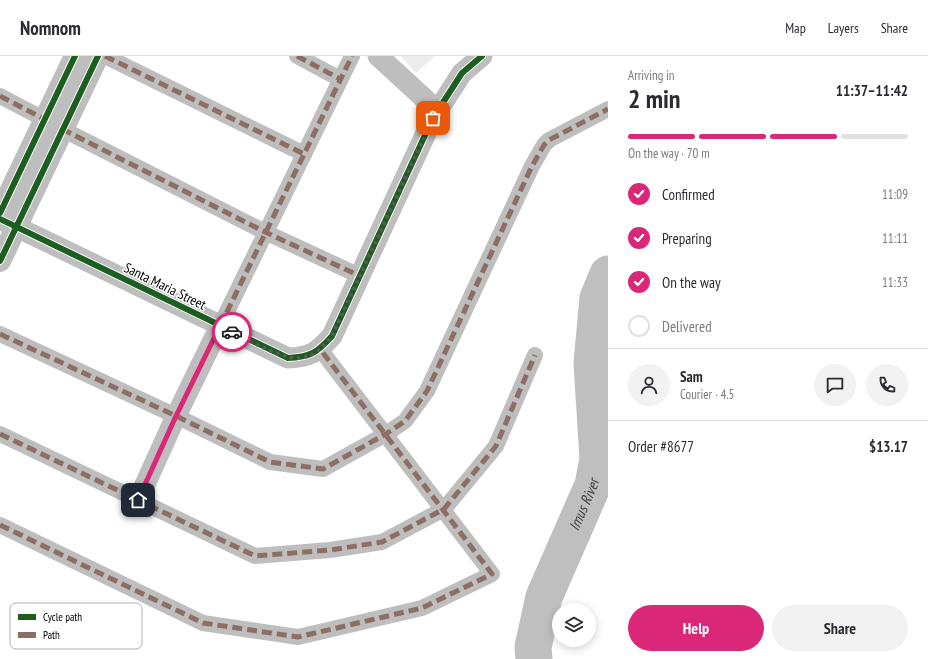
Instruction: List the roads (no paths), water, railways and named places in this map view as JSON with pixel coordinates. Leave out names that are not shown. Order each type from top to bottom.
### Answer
[{"type":"street","points":[[53,124],[75,56]]},
{"type":"street","points":[[0,261],[5,219],[53,124],[98,56]]},
{"type":"street","points":[[105,56],[304,154]]},
{"type":"street","points":[[138,500],[176,416],[352,56]]},
{"type":"street","points":[[378,56],[438,111]]},
{"type":"street","name":"Santa Maria Street","points":[[5,219],[220,326],[288,358],[304,357],[320,349],[332,336],[438,111],[462,73],[482,56]]},
{"type":"street","points":[[301,57],[340,79]]},
{"type":"street","points":[[0,96],[265,232],[360,276]]},
{"type":"street","points":[[0,334],[176,416],[270,462],[323,469],[386,434],[405,421],[427,391],[532,166],[544,145],[608,109]]},
{"type":"street","points":[[0,525],[203,623],[298,637],[422,608],[492,574],[444,509],[320,349]]},
{"type":"street","points":[[0,434],[255,556],[330,550],[382,542],[444,509],[496,446],[536,355]]},
{"type":"waterway","name":"Imus River","points":[[534,659],[533,647],[544,597],[593,485],[598,459],[592,363],[598,298],[608,274]]}]
